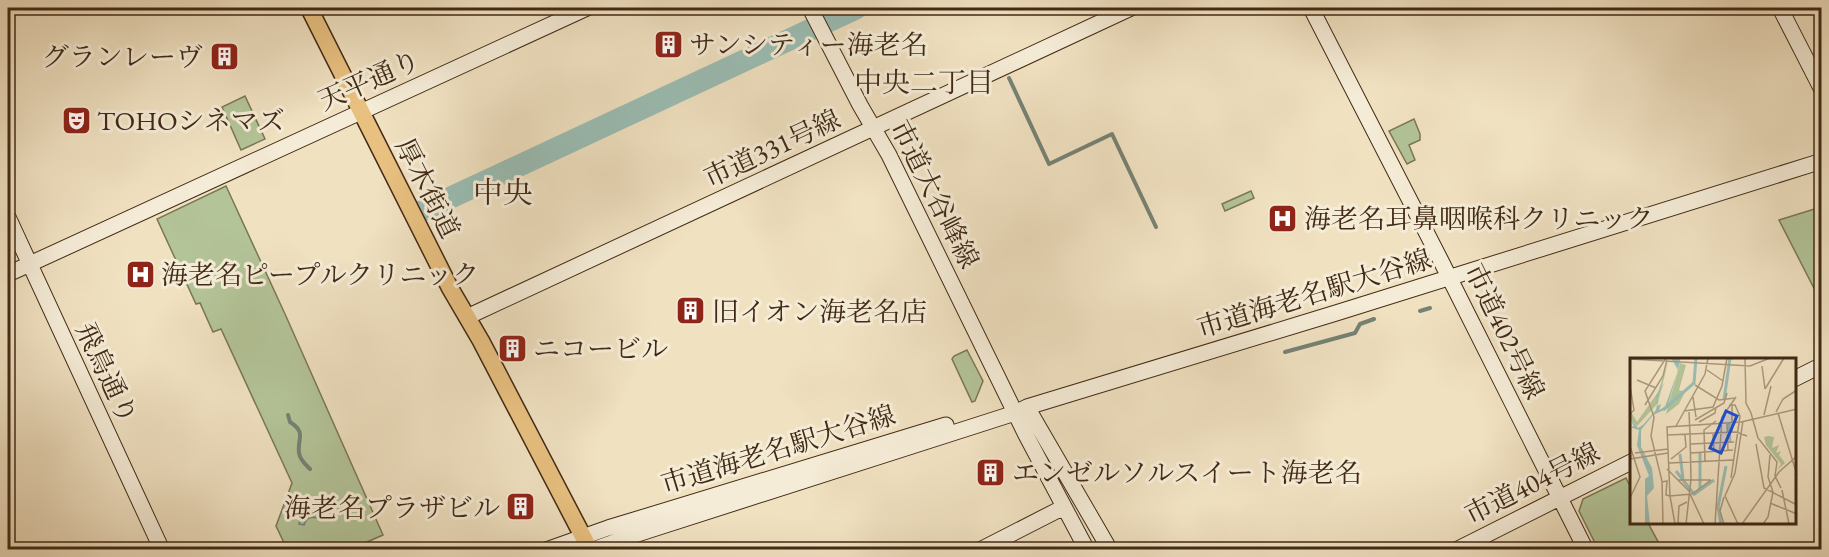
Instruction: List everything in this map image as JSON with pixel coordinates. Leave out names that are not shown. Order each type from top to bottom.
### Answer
[{"type":"main road","name":"厚木街道","points":[[309,8],[450,288],[588,545]]},
{"type":"street","name":"天平通り","points":[[8,274],[587,8]]},
{"type":"street","name":"市道331号線","points":[[467,317],[1131,8]]},
{"type":"street","name":"市道402号線","points":[[1311,8],[1586,549]]},
{"type":"street","points":[[1780,8],[1821,90]]},
{"type":"street","name":"市道大谷峰線","points":[[816,19],[1018,408]]},
{"type":"street","name":"市道海老名駅大谷線","points":[[546,549],[588,545],[1018,408],[1245,342],[1821,161]]},
{"type":"street","name":"飛鳥通り","points":[[8,217],[162,549]]},
{"type":"street","points":[[1796,378],[1821,365]]},
{"type":"street","points":[[1018,408],[1064,507],[1087,549]]},
{"type":"street","points":[[1018,408],[1110,549]]},
{"type":"street","name":"市道404号線","points":[[1456,549],[1630,462]]},
{"type":"street","points":[[980,549],[1064,507]]},
{"type":"green space","points":[[245,96],[265,139],[241,150],[222,107]]},
{"type":"green space","points":[[1414,119],[1420,140],[1409,145],[1415,160],[1407,164],[1389,131]]},
{"type":"green space","points":[[226,186],[383,535],[367,542],[370,549],[287,549],[276,526],[292,483],[221,329],[213,332],[200,303],[196,304],[157,219]]},
{"type":"green space","points":[[1251,191],[1254,198],[1225,211],[1222,204]]},
{"type":"green space","points":[[1822,207],[1821,302],[1779,220]]},
{"type":"green space","points":[[967,350],[983,381],[975,401],[972,402],[952,359]]},
{"type":"green space","points":[[1626,478],[1630,486],[1630,524],[1649,524],[1662,549],[1598,549],[1579,511],[1583,499]]},
{"type":"water","points":[[313,500],[319,501],[323,512],[319,519],[312,517],[304,525],[299,524],[302,513],[306,509],[313,512],[316,509],[317,505]]},
{"type":"waterway","points":[[424,210],[857,8]]},
{"type":"waterway","points":[[1009,78],[1049,164],[1112,134],[1156,227]]},
{"type":"waterway","points":[[1420,311],[1430,308]]},
{"type":"waterway","points":[[1285,352],[1355,333],[1360,324],[1374,319]]},
{"type":"waterway","points":[[288,415],[290,422],[300,433],[300,456],[310,469]]},
{"type":"place","name":"サンシティー海老名","points":[[668,44]]},
{"type":"place","name":"グランレーヴ","points":[[224,56]]},
{"type":"place","name":"TOHOシネマズ","points":[[76,120]]},
{"type":"place","name":"海老名耳鼻咽喉科クリニック","points":[[1283,218]]},
{"type":"place","name":"海老名ピープルクリニック","points":[[140,274]]},
{"type":"place","name":"旧イオン海老名店","points":[[691,311]]},
{"type":"place","name":"ニコービル","points":[[512,348]]},
{"type":"place","name":"エンゼルソルスイート海老名","points":[[991,472]]},
{"type":"place","name":"海老名プラザビル","points":[[521,507]]},
{"type":"district","name":"中央二丁目","points":[[924,82]]},
{"type":"district","name":"中央","points":[[503,192]]}]
